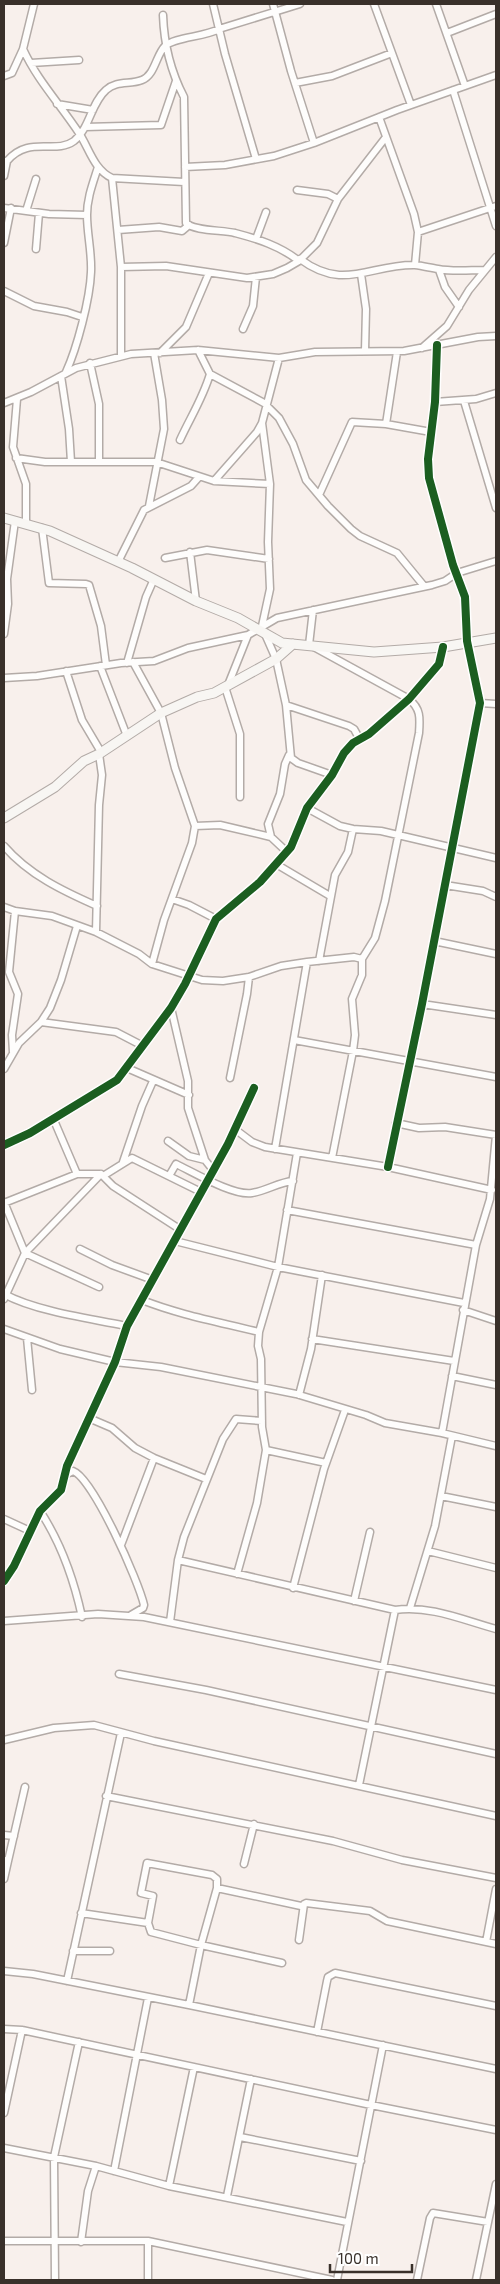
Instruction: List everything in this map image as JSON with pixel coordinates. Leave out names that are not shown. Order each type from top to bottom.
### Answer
[{"type":"street","points":[[4,76],[12,73],[23,49],[34,4]]},
{"type":"street","points":[[213,4],[256,160]]},
{"type":"street","points":[[273,4],[314,143]]},
{"type":"street","points":[[4,176],[5,161],[19,149],[73,142],[85,127],[102,94],[112,86],[145,78],[166,45],[178,40],[210,34],[219,29],[300,4]]},
{"type":"street","points":[[374,4],[411,105]]},
{"type":"street","points":[[436,4],[465,86]]},
{"type":"street","points":[[447,33],[496,14]]},
{"type":"street","points":[[162,16],[166,45],[176,81],[185,102],[185,216],[189,225]]},
{"type":"street","points":[[23,49],[57,104],[79,134],[98,167],[112,178],[184,182]]},
{"type":"street","points":[[295,83],[332,76],[392,54]]},
{"type":"street","points":[[31,63],[79,60]]},
{"type":"street","points":[[184,167],[225,165],[256,160],[314,143],[411,105],[496,75]]},
{"type":"street","points":[[85,127],[126,124],[161,125],[176,81]]},
{"type":"street","points":[[453,90],[493,207],[496,226]]},
{"type":"street","points":[[57,104],[93,110]]},
{"type":"street","points":[[379,117],[411,202],[418,232],[415,265]]},
{"type":"street","points":[[121,267],[166,266],[247,278],[273,274],[300,260],[317,243],[338,199],[386,137]]},
{"type":"street","points":[[71,462],[64,374],[82,317],[91,272],[87,214],[90,190],[98,167]]},
{"type":"street","points":[[112,178],[121,267],[121,356]]},
{"type":"street","points":[[26,211],[36,180]]},
{"type":"street","points":[[297,190],[328,194],[338,199]]},
{"type":"street","points":[[418,232],[493,207]]},
{"type":"street","points":[[4,208],[40,213],[87,214]]},
{"type":"street","points":[[4,243],[11,208]]},
{"type":"street","points":[[256,239],[266,212]]},
{"type":"street","points":[[36,249],[40,213]]},
{"type":"street","points":[[118,230],[159,227],[182,231],[189,225]]},
{"type":"street","points":[[189,225],[256,239],[281,249],[316,270],[329,274],[361,274],[386,268],[415,265],[440,270],[485,270]]},
{"type":"street","points":[[420,349],[437,336],[496,257]]},
{"type":"street","points":[[440,270],[445,287],[459,307]]},
{"type":"street","points":[[157,353],[186,327],[209,273]]},
{"type":"street","points":[[361,274],[366,308],[365,351]]},
{"type":"street","points":[[243,330],[252,306],[256,277]]},
{"type":"street","points":[[4,291],[34,306],[68,312],[82,317]]},
{"type":"street","points":[[388,1167],[422,1004],[480,703],[467,641],[465,597],[431,488],[428,459],[435,402],[439,344],[437,336]]},
{"type":"street","points":[[4,403],[17,399],[80,366],[121,356],[198,350],[279,358],[315,352],[397,352],[478,337],[496,336]]},
{"type":"street","points":[[198,350],[210,374],[267,407],[279,418],[284,425],[306,480],[351,529],[397,553],[424,586]]},
{"type":"street","points":[[386,424],[397,352]]},
{"type":"street","points":[[72,353],[80,366]]},
{"type":"street","points":[[149,506],[156,462],[164,429],[157,353]]},
{"type":"street","points":[[214,481],[257,432],[262,423],[279,358]]},
{"type":"street","points":[[90,363],[99,404],[99,460]]},
{"type":"street","points":[[180,440],[194,410],[204,395],[210,374]]},
{"type":"street","points":[[435,402],[464,401],[496,393]]},
{"type":"street","points":[[17,399],[13,436],[16,458],[26,484],[26,524]]},
{"type":"street","points":[[464,401],[496,508]]},
{"type":"street","points":[[319,495],[352,422],[386,424],[431,432]]},
{"type":"street","points":[[262,423],[270,484],[268,542],[270,589],[262,630],[276,659],[290,731],[289,755],[285,764],[280,794],[268,824],[271,838]]},
{"type":"street","points":[[16,458],[46,462],[99,460],[156,462],[174,466],[199,477],[214,481],[270,484]]},
{"type":"street","points":[[118,562],[139,518],[149,506],[191,486],[199,477]]},
{"type":"street","points":[[4,518],[42,528],[118,562],[196,601],[238,618],[282,643],[367,652],[443,647],[467,641],[496,638]]},
{"type":"street","points":[[4,634],[8,604],[7,579],[16,521]]},
{"type":"street","points":[[42,528],[49,583],[86,584],[89,586],[101,626],[103,666],[127,736]]},
{"type":"street","points":[[165,558],[190,552],[217,551],[269,560]]},
{"type":"street","points":[[190,552],[196,601]]},
{"type":"street","points":[[4,678],[37,676],[103,666],[154,661],[188,648],[248,635],[262,630],[277,618],[349,604],[445,581],[457,573],[496,561]]},
{"type":"street","points":[[152,964],[192,843],[195,826],[175,768],[161,713],[130,663],[146,597],[154,579]]},
{"type":"street","points":[[310,645],[313,610]]},
{"type":"street","points":[[240,796],[240,734],[226,687],[248,635]]},
{"type":"street","points":[[4,818],[55,787],[84,761],[100,753],[161,713],[226,687],[276,659],[294,644]]},
{"type":"street","points":[[310,645],[409,699],[415,704],[420,716],[419,733],[385,901],[374,938],[362,959],[362,976],[351,1004],[355,1035],[332,1158]]},
{"type":"street","points":[[4,1145],[30,1133],[117,1080],[171,1008],[216,919],[260,882],[287,852],[295,840],[307,808],[332,774],[344,753],[359,738],[369,734],[409,699],[439,664],[443,647]]},
{"type":"street","points":[[66,671],[82,720],[100,753],[102,775],[98,813],[96,932]]},
{"type":"street","points":[[480,703],[496,704]]},
{"type":"street","points":[[286,705],[349,726],[354,729],[359,738]]},
{"type":"street","points":[[289,755],[298,763],[332,774]]},
{"type":"street","points":[[307,808],[333,824],[353,830],[381,831],[496,858]]},
{"type":"street","points":[[195,826],[220,825],[271,838],[287,852]]},
{"type":"street","points":[[319,961],[335,875],[348,852],[353,830]]},
{"type":"street","points":[[4,846],[31,872],[72,896],[97,906]]},
{"type":"street","points":[[276,864],[330,896]]},
{"type":"street","points":[[445,885],[483,891],[496,897]]},
{"type":"street","points":[[172,899],[189,905],[216,919]]},
{"type":"street","points":[[4,907],[15,911],[41,914],[96,932],[146,958],[152,964],[210,980],[248,977],[281,966],[307,962],[354,957],[362,959]]},
{"type":"street","points":[[13,1052],[12,1035],[18,994],[7,970],[15,911]]},
{"type":"street","points":[[4,1069],[13,1052],[42,1022],[50,1008],[58,990],[77,926]]},
{"type":"street","points":[[434,941],[496,954]]},
{"type":"street","points":[[275,1149],[307,962]]},
{"type":"street","points":[[230,1078],[247,994],[248,977]]},
{"type":"street","points":[[422,1004],[496,1015]]},
{"type":"street","points":[[171,1008],[186,1070],[189,1095],[188,1108],[205,1160],[213,1170]]},
{"type":"street","points":[[42,1022],[116,1032],[143,1046]]},
{"type":"street","points":[[294,1040],[496,1077]]},
{"type":"street","points":[[127,1068],[153,1081],[189,1095]]},
{"type":"street","points":[[123,1162],[139,1112],[153,1081]]},
{"type":"street","points":[[4,1580],[7,1570],[40,1511],[61,1490],[80,1433],[90,1419],[115,1362],[127,1326],[236,1130],[254,1088]]},
{"type":"street","points":[[52,1118],[77,1174]]},
{"type":"street","points":[[396,1122],[419,1128],[445,1127],[496,1135],[492,1190],[476,1245],[442,1433]]},
{"type":"street","points":[[236,1130],[252,1142],[265,1148],[388,1167],[492,1190]]},
{"type":"street","points":[[168,1141],[189,1156],[205,1160]]},
{"type":"street","points":[[237,1574],[257,1503],[266,1450],[262,1421],[259,1332],[278,1267],[298,1153]]},
{"type":"street","points":[[127,1326],[69,1314],[4,1296],[24,1253],[102,1175],[130,1158],[136,1159],[201,1192]]},
{"type":"street","points":[[170,1176],[176,1164],[240,1193],[267,1190],[286,1181],[293,1181]]},
{"type":"street","points":[[99,1287],[24,1253],[7,1218],[4,1202],[77,1174],[102,1175],[113,1186],[181,1230]]},
{"type":"street","points":[[287,1210],[476,1245]]},
{"type":"street","points":[[175,1241],[278,1267],[322,1274],[464,1306],[496,1321]]},
{"type":"street","points":[[80,1250],[112,1265],[153,1280]]},
{"type":"street","points":[[300,1395],[312,1339],[322,1274]]},
{"type":"street","points":[[142,1300],[187,1316],[213,1320],[259,1332]]},
{"type":"street","points":[[4,1329],[60,1349],[115,1362],[161,1367],[300,1395],[385,1423],[442,1433],[496,1446]]},
{"type":"street","points":[[27,1338],[32,1390]]},
{"type":"street","points":[[312,1339],[454,1360]]},
{"type":"street","points":[[452,1376],[496,1385]]},
{"type":"street","points":[[293,1588],[326,1463],[345,1410]]},
{"type":"street","points":[[90,1419],[112,1428],[135,1448],[154,1458],[206,1480]]},
{"type":"street","points":[[170,1622],[178,1560],[184,1537],[223,1439],[236,1419],[262,1421]]},
{"type":"street","points":[[410,1608],[428,1551],[452,1436]]},
{"type":"street","points":[[266,1450],[326,1463]]},
{"type":"street","points":[[121,1545],[154,1458]]},
{"type":"street","points":[[65,1475],[73,1471],[81,1476],[94,1492],[101,1510],[121,1545],[144,1605],[143,1608],[131,1615]]},
{"type":"street","points":[[441,1496],[496,1507]]},
{"type":"street","points":[[40,1511],[66,1561],[82,1617]]},
{"type":"street","points":[[4,1519],[30,1531]]},
{"type":"street","points":[[354,1601],[370,1532]]},
{"type":"street","points":[[428,1551],[496,1568]]},
{"type":"street","points":[[178,1560],[293,1588],[396,1610],[410,1608],[433,1610],[496,1629]]},
{"type":"street","points":[[359,1785],[396,1610]]},
{"type":"street","points":[[4,1621],[82,1617],[98,1614],[131,1615],[496,1690]]},
{"type":"street","points":[[119,1674],[206,1690],[496,1754]]},
{"type":"street","points":[[4,1740],[54,1728],[88,1725],[496,1816]]},
{"type":"street","points":[[67,1981],[121,1733]]},
{"type":"street","points":[[4,1879],[6,1861],[14,1836],[25,1787]]},
{"type":"street","points":[[106,1796],[200,1816],[212,1816],[254,1824],[333,1841],[402,1860],[496,1878]]},
{"type":"street","points":[[244,1864],[254,1824]]},
{"type":"street","points":[[4,1835],[14,1836]]},
{"type":"street","points":[[189,2005],[201,1945],[217,1888],[217,1879],[212,1875],[147,1863],[141,1893],[153,1896],[148,1923],[151,1932],[201,1945],[282,1963]]},
{"type":"street","points":[[217,1888],[301,1906],[306,1902],[370,1911],[387,1921],[496,1944]]},
{"type":"street","points":[[486,1942],[496,1889]]},
{"type":"street","points":[[299,1940],[304,1904]]},
{"type":"street","points":[[81,1913],[148,1923]]},
{"type":"street","points":[[73,1951],[110,1951]]},
{"type":"street","points":[[4,1971],[33,1974],[189,2005],[496,2069]]},
{"type":"street","points":[[316,2032],[328,1977],[335,1973],[496,2006]]},
{"type":"street","points":[[114,2171],[148,1998]]},
{"type":"street","points":[[4,2029],[22,2030],[496,2130]]},
{"type":"street","points":[[4,2113],[22,2030]]},
{"type":"street","points":[[55,2280],[54,2157],[79,2042]]},
{"type":"street","points":[[337,2280],[383,2045]]},
{"type":"street","points":[[169,2186],[194,2067]]},
{"type":"street","points":[[228,2196],[251,2079]]},
{"type":"street","points":[[240,2137],[361,2161]]},
{"type":"street","points":[[4,2148],[96,2166],[169,2186],[228,2196],[347,2222]]},
{"type":"street","points":[[81,2242],[88,2191],[96,2166]]},
{"type":"street","points":[[476,2280],[496,2184]]},
{"type":"street","points":[[417,2280],[430,2218],[433,2213],[488,2222]]},
{"type":"street","points":[[4,2242],[54,2240],[81,2242],[148,2241],[332,2280]]},
{"type":"street","points":[[148,2241],[148,2280]]},
{"type":"cycle path","points":[[388,1167],[422,1004],[480,703],[467,641],[465,597],[453,565],[429,478],[428,459],[435,402],[437,345]]},
{"type":"cycle path","points":[[4,1145],[30,1133],[117,1080],[171,1008],[185,984],[216,919],[260,882],[291,847],[307,808],[332,775],[344,753],[353,743],[369,734],[409,699],[439,664],[443,647]]},
{"type":"cycle path","points":[[4,1581],[14,1566],[40,1511],[61,1490],[67,1466],[115,1362],[127,1326],[228,1144],[254,1088]]}]
